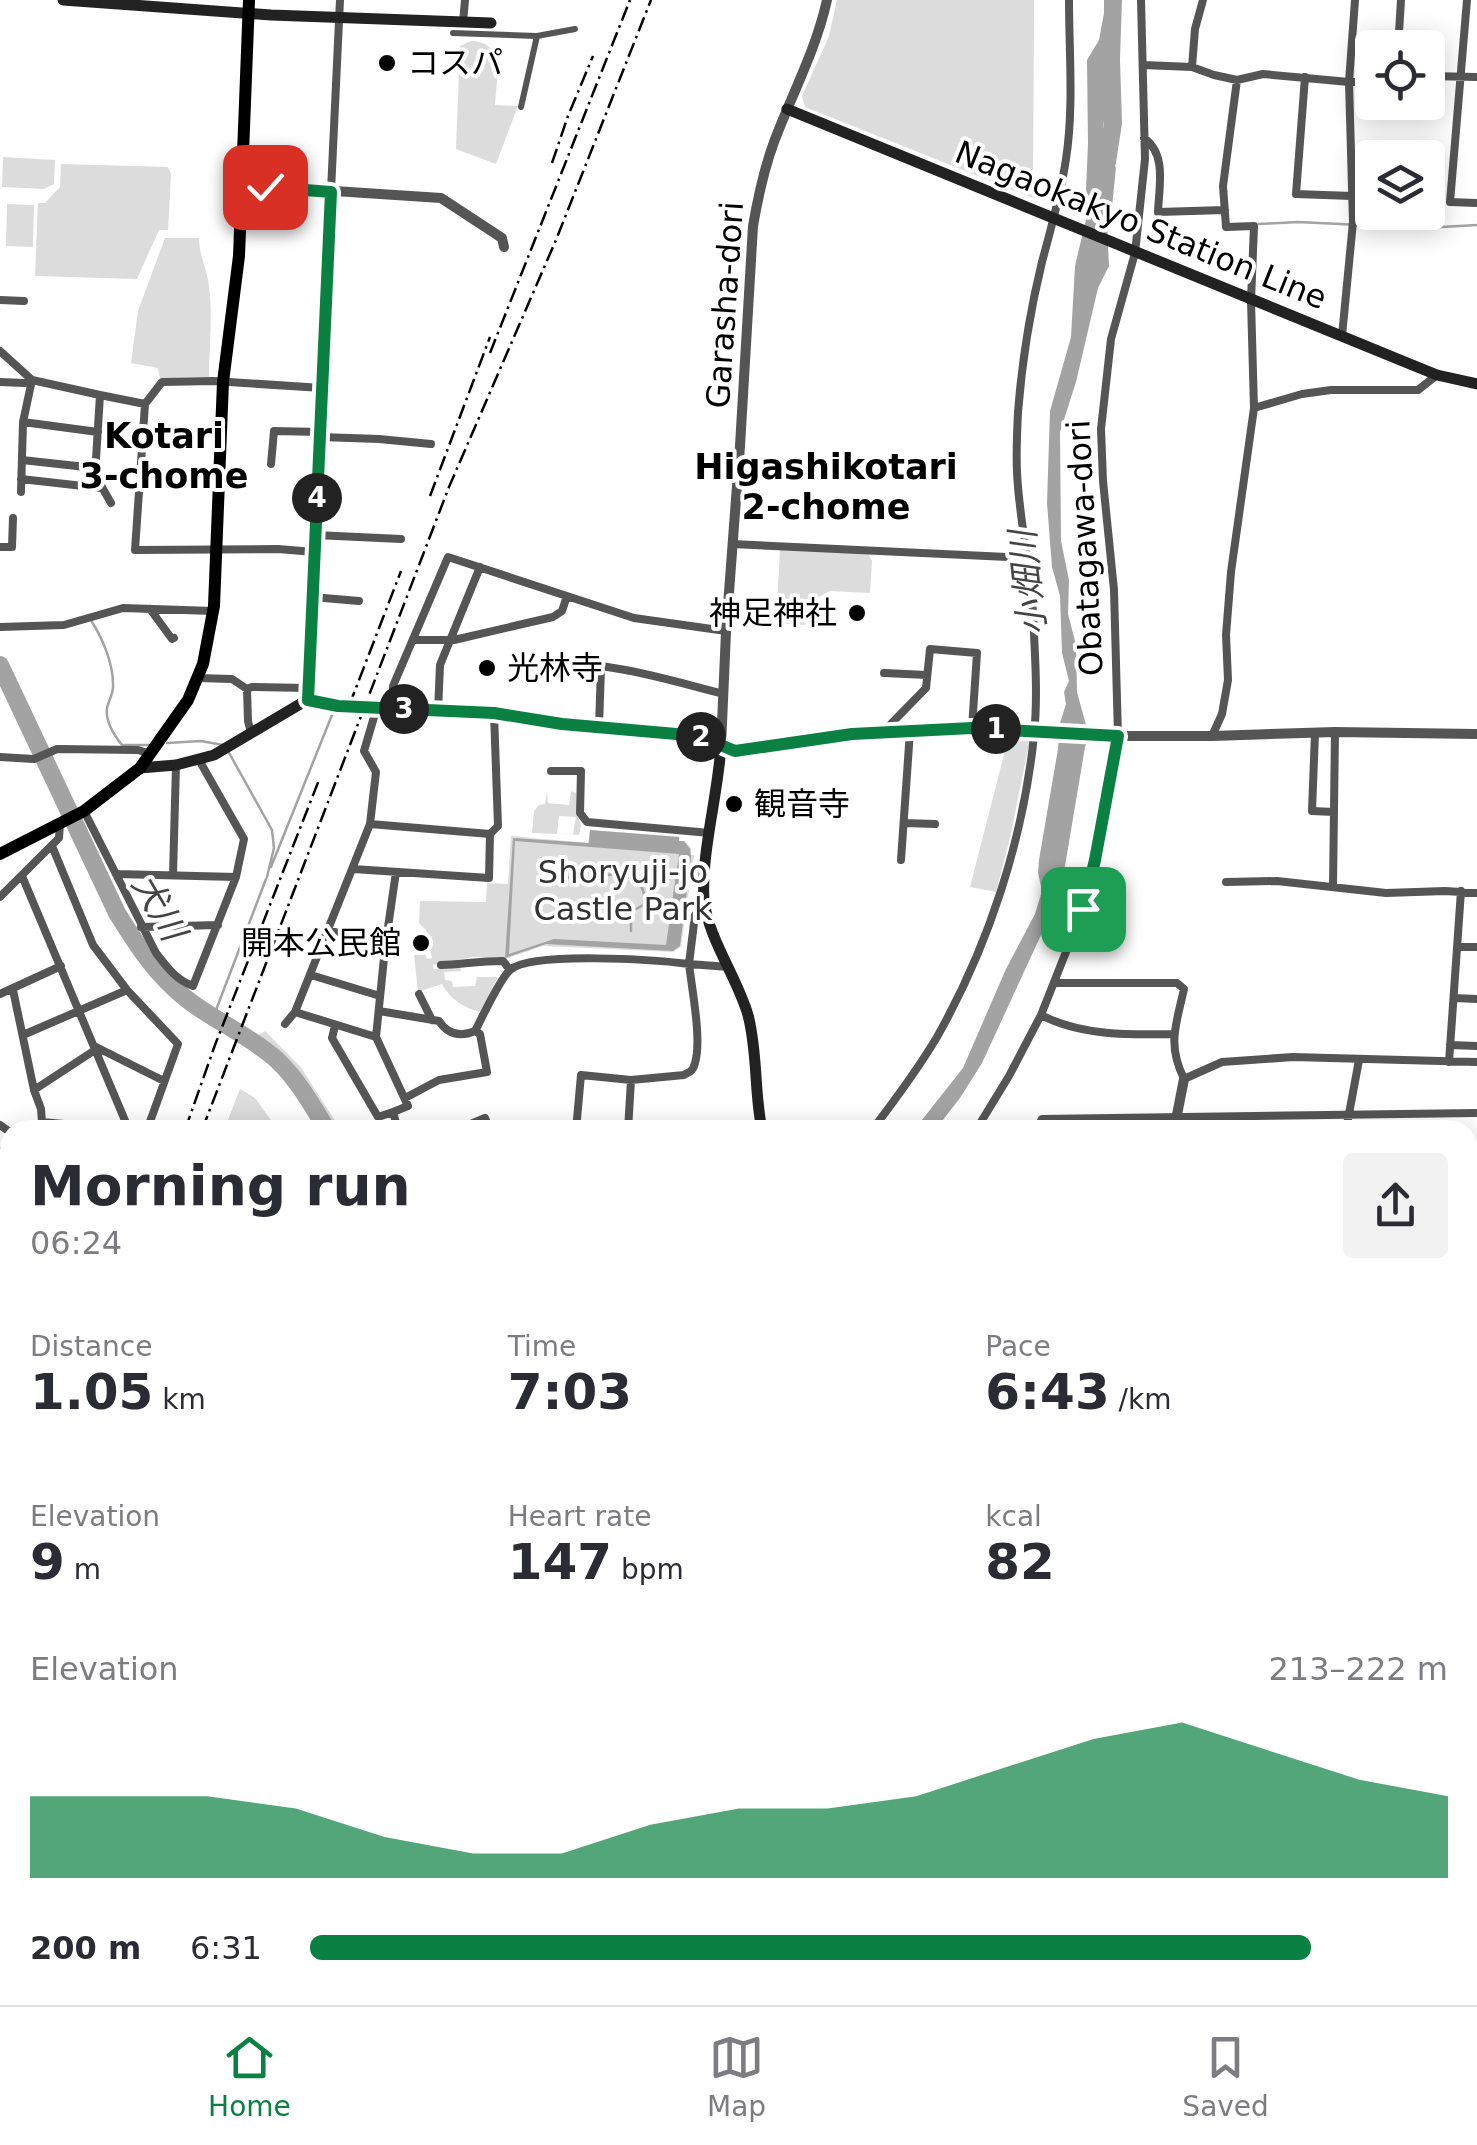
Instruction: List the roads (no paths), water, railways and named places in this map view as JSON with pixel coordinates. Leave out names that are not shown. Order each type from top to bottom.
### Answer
[{"type":"main road","points":[[62,0],[249,7],[339,18],[491,23]]},
{"type":"main road","points":[[0,854],[73,817],[140,768],[173,724],[198,678],[208,646],[224,382],[239,256],[249,7]]},
{"type":"main road","name":"Nagaokakyo Station Line","points":[[787,109],[1437,375],[1477,384]]},
{"type":"main road","points":[[140,768],[176,765],[214,754],[308,694],[338,706],[494,713],[562,724],[699,736],[720,746],[705,904],[751,1029],[761,1120]]},
{"type":"street","points":[[248,689],[308,694],[340,0]]},
{"type":"street","points":[[463,23],[465,0]]},
{"type":"street","name":"Garasha-dori","points":[[720,746],[753,226],[773,144],[818,35],[827,0]]},
{"type":"street","points":[[880,1120],[936,1038],[982,942],[1014,843],[1037,732],[1034,620],[1017,474],[1019,407],[1032,311],[1056,220],[1066,157],[1069,0]]},
{"type":"street","name":"Obatagawa-dori","points":[[982,1120],[1009,1076],[1055,983],[1083,909],[1095,860],[1112,736],[1114,590],[1101,429],[1112,340],[1132,251],[1145,160],[1142,0]]},
{"type":"street","points":[[1192,67],[1195,29],[1203,0]]},
{"type":"street","points":[[1342,336],[1353,225],[1349,82],[1354,0]]},
{"type":"street","points":[[1399,30],[1401,0]]},
{"type":"street","points":[[1467,0],[1450,202],[1477,202]]},
{"type":"street","points":[[453,34],[537,36],[575,29]]},
{"type":"street","points":[[521,107],[537,36]]},
{"type":"street","points":[[1143,66],[1192,67],[1236,80],[1263,74],[1355,82]]},
{"type":"street","points":[[1445,77],[1477,78]]},
{"type":"street","points":[[1305,78],[1296,194],[1352,196]]},
{"type":"street","points":[[1212,736],[1222,714],[1228,680],[1226,635],[1231,572],[1254,408],[1254,226],[1226,226],[1225,210],[1225,166],[1236,80]]},
{"type":"street","points":[[1144,138],[1154,145],[1160,164],[1158,212],[1225,210]]},
{"type":"street","points":[[242,186],[441,198],[502,238],[504,247]]},
{"type":"street","points":[[0,300],[24,300]]},
{"type":"street","points":[[0,351],[32,380],[146,404]]},
{"type":"street","points":[[1254,408],[1331,390],[1418,390],[1437,375]]},
{"type":"street","points":[[0,382],[32,380]]},
{"type":"street","points":[[21,492],[23,422],[32,380]]},
{"type":"street","points":[[314,552],[135,550],[146,404],[162,382],[322,388]]},
{"type":"street","points":[[100,395],[95,476],[110,503]]},
{"type":"street","points":[[23,422],[98,432]]},
{"type":"street","points":[[271,464],[274,431],[431,444]]},
{"type":"street","points":[[22,460],[95,468]]},
{"type":"street","points":[[21,479],[102,488]]},
{"type":"street","points":[[0,547],[12,547],[13,518]]},
{"type":"street","points":[[315,535],[400,539]]},
{"type":"street","points":[[732,544],[1028,558]]},
{"type":"street","points":[[394,708],[393,686],[448,557],[634,618],[726,631]]},
{"type":"street","points":[[438,711],[440,664],[480,567]]},
{"type":"street","points":[[413,640],[450,640],[553,617],[562,611],[567,596]]},
{"type":"street","points":[[312,597],[360,600]]},
{"type":"street","points":[[0,626],[64,624],[123,608],[213,611]]},
{"type":"street","points":[[150,609],[174,638]]},
{"type":"street","points":[[883,732],[926,688],[930,649],[977,652],[972,728]]},
{"type":"street","points":[[520,673],[537,667],[601,668],[655,676],[724,694]]},
{"type":"street","points":[[599,726],[601,668]]},
{"type":"street","points":[[884,673],[928,675]]},
{"type":"street","points":[[198,678],[232,679],[248,689]]},
{"type":"street","points":[[248,689],[251,733]]},
{"type":"street","points":[[285,1024],[292,1018],[311,975],[370,824],[376,772],[364,751],[378,708]]},
{"type":"street","points":[[354,869],[489,878],[490,834],[498,826],[494,713]]},
{"type":"street","points":[[720,746],[735,751],[852,734],[972,728],[1112,736],[1477,734]]},
{"type":"street","points":[[901,860],[910,731]]},
{"type":"street","points":[[1333,886],[1335,732]]},
{"type":"street","points":[[1315,733],[1312,811],[1334,812]]},
{"type":"street","points":[[0,757],[37,758],[57,749],[86,748],[151,754]]},
{"type":"street","points":[[0,897],[60,838],[73,817],[116,874],[156,953],[171,973],[194,986],[236,877],[244,839],[199,760]]},
{"type":"street","points":[[173,875],[176,765]]},
{"type":"street","points":[[550,771],[581,771],[580,813],[587,822],[710,833]]},
{"type":"street","points":[[904,823],[935,824]]},
{"type":"street","points":[[370,824],[490,834]]},
{"type":"street","points":[[52,846],[93,945],[127,990],[178,1044],[151,1120]]},
{"type":"street","points":[[335,1026],[332,1038],[378,1116],[408,1106],[376,1037],[396,872]]},
{"type":"street","points":[[116,874],[236,877]]},
{"type":"street","points":[[22,876],[125,1120]]},
{"type":"street","points":[[1226,882],[1278,881],[1386,893],[1477,893]]},
{"type":"street","points":[[1449,1062],[1461,891]]},
{"type":"street","points":[[577,1120],[581,1075],[631,1080],[684,1075],[694,1066],[696,1030],[689,964],[695,915],[705,904]]},
{"type":"street","points":[[141,926],[218,925]]},
{"type":"street","points":[[329,930],[384,948]]},
{"type":"street","points":[[1457,947],[1477,947]]},
{"type":"street","points":[[475,1032],[510,970],[522,964],[607,957],[729,967]]},
{"type":"street","points":[[441,966],[472,960],[503,961],[510,970]]},
{"type":"street","points":[[0,994],[60,966]]},
{"type":"street","points":[[311,975],[380,996]]},
{"type":"street","points":[[1055,983],[1177,983],[1184,989],[1174,1034],[1174,1059],[1184,1079],[1176,1120]]},
{"type":"street","points":[[13,990],[41,1120]]},
{"type":"street","points":[[24,1035],[127,990]]},
{"type":"street","points":[[420,994],[432,1020]]},
{"type":"street","points":[[1454,998],[1477,999]]},
{"type":"street","points":[[379,1011],[439,1021],[455,1034],[480,1034],[487,1072],[439,1080],[405,1098]]},
{"type":"street","points":[[295,1012],[376,1037]]},
{"type":"street","points":[[1040,1015],[1060,1025],[1124,1035],[1174,1034]]},
{"type":"street","points":[[1450,1046],[1477,1046]]},
{"type":"street","points":[[94,1048],[164,1082]]},
{"type":"street","points":[[34,1090],[94,1048]]},
{"type":"street","points":[[1184,1079],[1222,1062],[1293,1057],[1477,1062]]},
{"type":"street","points":[[1348,1120],[1359,1060]]},
{"type":"street","points":[[629,1120],[631,1080]]},
{"type":"street","points":[[392,1112],[395,1120]]},
{"type":"street","points":[[1238,1120],[1349,1113],[1477,1112]]},
{"type":"street","points":[[1041,1120],[1069,1120]]},
{"type":"waterway","name":"小畑川","points":[[1105,174],[1113,123],[1111,60]]},
{"type":"waterway","points":[[1259,224],[1424,228],[1477,225]]},
{"type":"waterway","points":[[92,622],[111,668],[113,687],[107,708],[111,728],[122,745],[149,745]]},
{"type":"waterway","name":"犬川","points":[[0,665],[117,913],[143,952],[165,980],[186,998],[277,1060],[321,1120]]},
{"type":"waterway","points":[[271,867],[332,715]]},
{"type":"waterway","points":[[167,743],[201,741],[223,745]]},
{"type":"waterway","points":[[228,751],[272,830],[274,848],[267,877]]},
{"type":"waterway","points":[[540,876],[556,872],[580,883],[608,875],[632,879],[644,896],[643,905],[631,912],[631,931]]},
{"type":"waterway","points":[[213,1018],[266,879]]},
{"type":"railway","points":[[490,353],[630,0]]},
{"type":"railway","points":[[206,1120],[449,487],[556,240],[651,0]]},
{"type":"railway","points":[[552,163],[593,56]]},
{"type":"railway","points":[[430,496],[490,337]]},
{"type":"railway","points":[[349,706],[401,571]]},
{"type":"railway","points":[[189,1120],[319,780]]},
{"type":"place","name":"コスパ","points":[[387,63]]},
{"type":"place","name":"神足神社","points":[[857,613]]},
{"type":"place","name":"光林寺","points":[[487,668]]},
{"type":"place","name":"観音寺","points":[[734,804]]},
{"type":"place","name":"開本公民館","points":[[421,943]]},
{"type":"district","name":"Kotari 3-chome","points":[[164,456]]},
{"type":"district","name":"Higashikotari 2-chome","points":[[826,487]]},
{"type":"park label","name":"Shoryuji-jo Castle Park","points":[[623,890]]}]
